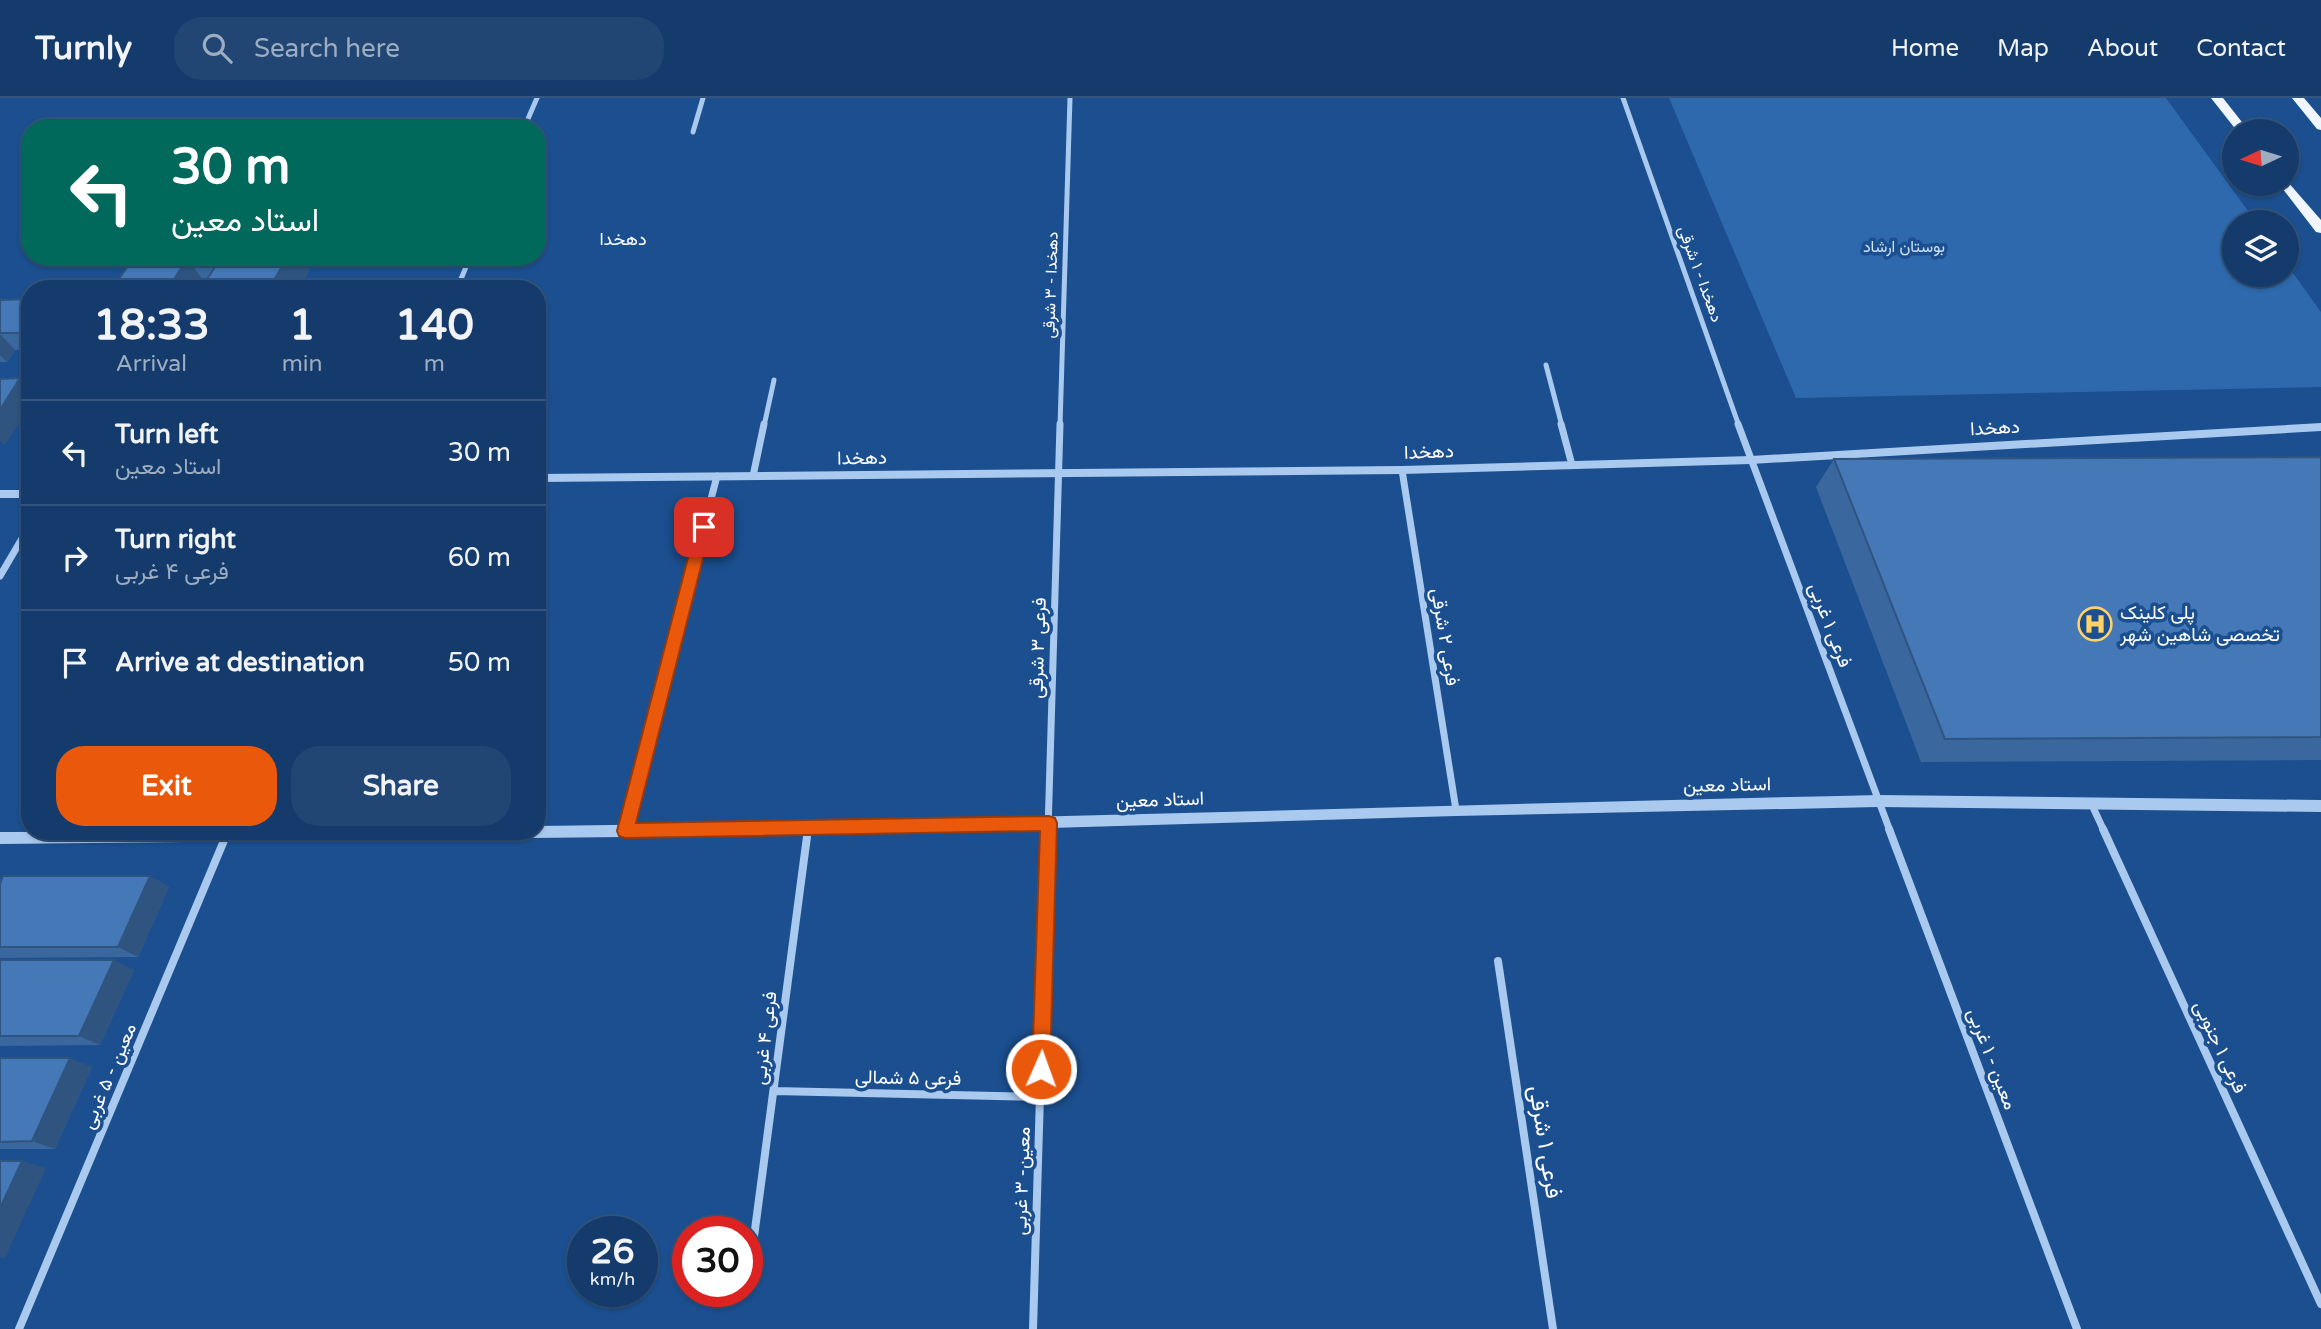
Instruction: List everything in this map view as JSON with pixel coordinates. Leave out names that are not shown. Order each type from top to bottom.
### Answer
[{"type":"main road","points":[[2217,98],[2234,119]]},
{"type":"main road","points":[[2298,98],[2321,126]]},
{"type":"main road","points":[[2295,196],[2321,229]]},
{"type":"street","points":[[528,119],[537,98]]},
{"type":"street","points":[[693,132],[703,98]]},
{"type":"street","name":"دهخدا - ۳ شرقی","points":[[1060,473],[1070,98]]},
{"type":"street","name":"دهخدا - ۱ شرقی","points":[[1623,98],[1751,460]]},
{"type":"street","points":[[1546,365],[1572,465]]},
{"type":"street","points":[[753,476],[774,380]]},
{"type":"street","name":"دهخدا","points":[[546,478],[1402,470],[1751,460],[2321,427]]},
{"type":"street","name":"فرعی ۱ غربی","points":[[1751,460],[1878,801]]},
{"type":"street","name":"فرعی ۲ شرقی","points":[[1402,470],[1456,810]]},
{"type":"street","name":"فرعی ۳ شرقی","points":[[1049,823],[1060,473]]},
{"type":"street","points":[[625,831],[716,476]]},
{"type":"street","points":[[0,494],[21,494]]},
{"type":"street","points":[[0,576],[21,540]]},
{"type":"street","name":"استاد معین","points":[[546,831],[808,829],[1878,801],[2321,806]]},
{"type":"street","name":"معین - ۱ غربی","points":[[1878,801],[2077,1329]]},
{"type":"street","name":"فرعی ۱ جنوبی","points":[[2091,803],[2321,1304]]},
{"type":"street","name":"معین- ۳ غربی","points":[[1033,1329],[1049,823]]},
{"type":"street","name":"فرعی ۴ غربی","points":[[757,1216],[808,829]]},
{"type":"street","name":"استاد معین","points":[[0,838],[21,838]]},
{"type":"street","name":"معین - ۵ غربی","points":[[19,1329],[225,840]]},
{"type":"street","name":"فرعی ۱ شرقی","points":[[1498,961],[1553,1329]]},
{"type":"street","name":"فرعی ۵ شمالی","points":[[775,1091],[1040,1097]]},
{"type":"green space","name":"بوستان ارشاد","points":[[1669,98],[2166,98],[2222,175],[2222,196],[2237,196],[2247,210],[2222,210],[2222,287],[2299,287],[2299,282],[2321,312],[2321,387],[1796,398]]},
{"type":"building","points":[[128,266],[182,266],[173,280],[118,280]]},
{"type":"building","points":[[216,266],[282,266],[274,280],[207,280]]},
{"type":"building","points":[[21,299],[21,333],[0,333],[0,300]]},
{"type":"building","points":[[20,378],[0,410],[0,379]]},
{"type":"building","name":"پلی کلینک تخصصی شاهین شهر","points":[[2321,457],[2321,737],[1945,739],[1834,459]]},
{"type":"building","points":[[3,876],[150,876],[118,947],[0,947],[0,883]]},
{"type":"building","points":[[0,960],[114,960],[79,1036],[0,1036]]},
{"type":"building","points":[[0,1058],[70,1058],[32,1141],[0,1142]]},
{"type":"building","points":[[0,1161],[22,1161],[0,1208]]},
{"type":"place","name":"پلی کلینک تخصصی شاهین شهر","points":[[2095,624]]},
{"type":"district","name":"دهخدا","points":[[623,239]]},
{"type":"route","points":[[704,527],[625,831],[1049,823],[1041,1069]]}]
